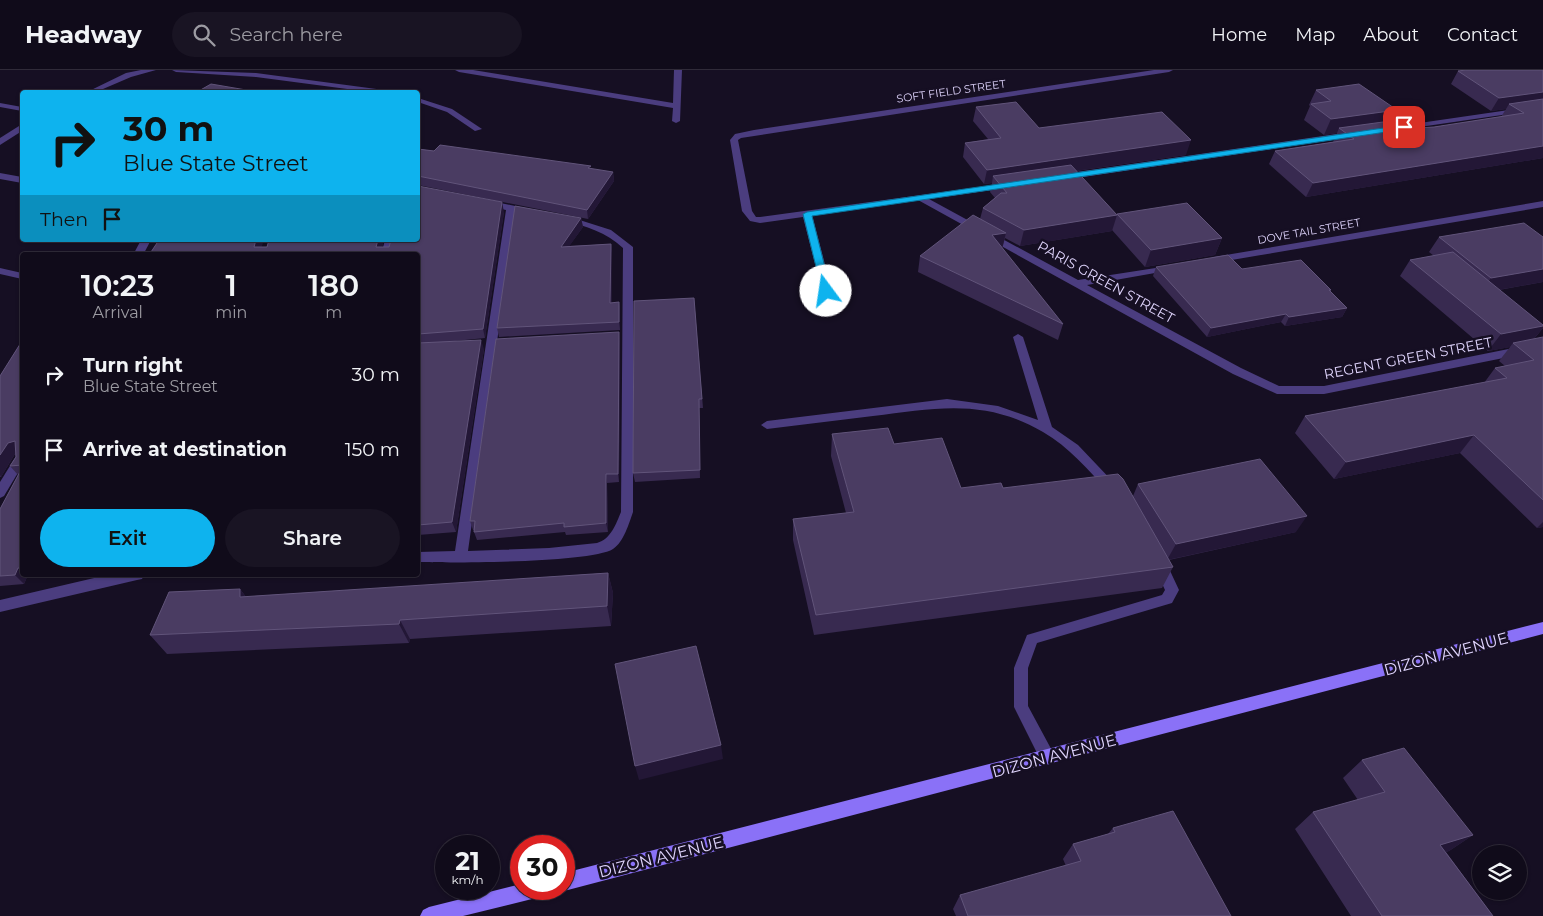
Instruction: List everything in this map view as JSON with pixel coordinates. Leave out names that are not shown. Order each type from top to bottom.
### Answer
[{"type":"street","points":[[96,90],[129,75],[152,70]]},
{"type":"street","points":[[176,70],[256,74],[370,90]]},
{"type":"street","points":[[459,70],[676,106]]},
{"type":"street","points":[[676,121],[678,70]]},
{"type":"street","name":"SOFT FIELD STREET","points":[[807,214],[769,220],[752,219],[747,211],[734,145],[738,136],[1169,70]]},
{"type":"street","points":[[420,100],[432,103],[464,117],[478,129]]},
{"type":"street","points":[[0,105],[20,109]]},
{"type":"street","points":[[1385,130],[1543,107]]},
{"type":"street","points":[[0,142],[20,129]]},
{"type":"street","points":[[1048,179],[1355,134]]},
{"type":"street","points":[[0,176],[20,180]]},
{"type":"street","points":[[826,291],[807,214],[1019,184]]},
{"type":"street","name":"PARIS GREEN STREET","points":[[921,198],[1237,372],[1277,390]]},
{"type":"street","points":[[420,557],[580,552],[607,546],[619,531],[627,512],[623,335],[628,247],[617,236],[599,226],[474,200]]},
{"type":"street","name":"DOVE TAIL STREET","points":[[1206,261],[1543,204]]},
{"type":"street","points":[[460,555],[511,208]]},
{"type":"street","points":[[1078,283],[1186,264]]},
{"type":"street","points":[[0,282],[5,272],[20,276]]},
{"type":"street","points":[[1018,337],[1047,429]]},
{"type":"street","name":"REGENT GREEN STREET","points":[[1277,390],[1324,390],[1543,346]]},
{"type":"street","points":[[767,425],[947,402],[975,404],[1011,414],[1047,429],[1068,445],[1120,496]]},
{"type":"street","points":[[0,493],[20,459]]},
{"type":"street","points":[[1048,758],[1021,707],[1021,668],[1032,639],[1167,599],[1172,590],[1154,552]]},
{"type":"street","points":[[0,606],[118,577]]},
{"type":"street","name":"DIZON AVENUE","points":[[575,879],[1048,758],[1543,628]]},
{"type":"street","points":[[429,916],[510,896]]},
{"type":"building","points":[[1543,70],[1543,92],[1499,98],[1458,71]]},
{"type":"building","points":[[211,84],[246,90],[200,90]]},
{"type":"building","points":[[1359,84],[1397,110],[1331,119],[1311,104],[1331,101],[1316,90]]},
{"type":"building","points":[[1543,99],[1543,146],[1313,183],[1275,151],[1354,139],[1339,128],[1405,119],[1418,128],[1434,127],[1524,113],[1509,104]]},
{"type":"building","points":[[1016,102],[1039,128],[1162,112],[1191,140],[987,170],[965,143],[1001,138],[976,107]]},
{"type":"building","points":[[440,145],[591,166],[588,168],[613,172],[587,210],[420,176],[420,149],[434,151]]},
{"type":"building","points":[[1071,165],[1117,215],[1024,230],[983,208],[1001,193],[1007,193],[993,176]]},
{"type":"building","points":[[420,186],[502,202],[483,329],[420,334],[420,252],[151,252],[158,242],[255,242],[254,247],[267,247],[268,242],[377,242],[376,247],[389,247],[390,242],[420,242]]},
{"type":"building","points":[[1187,203],[1222,238],[1151,250],[1117,214]]},
{"type":"building","points":[[515,206],[581,218],[561,247],[611,244],[610,303],[619,302],[619,322],[497,328]]},
{"type":"building","points":[[973,215],[1006,233],[992,235],[1063,324],[920,256]]},
{"type":"building","points":[[1524,223],[1543,237],[1543,269],[1491,278],[1439,237]]},
{"type":"building","points":[[1453,252],[1543,326],[1501,334],[1410,260]]},
{"type":"building","points":[[1228,255],[1242,269],[1301,260],[1347,308],[1289,317],[1286,314],[1211,328],[1156,267]]},
{"type":"building","points":[[694,298],[702,399],[699,399],[700,470],[633,473],[634,301]]},
{"type":"building","points":[[619,332],[618,474],[606,474],[606,523],[564,527],[564,523],[474,532],[475,521],[470,521],[496,339]]},
{"type":"building","points":[[1543,337],[1543,500],[1474,435],[1346,462],[1305,416],[1507,378],[1495,368],[1534,360],[1513,343]]},
{"type":"building","points":[[481,340],[452,522],[420,525],[420,343]]},
{"type":"building","points":[[20,344],[20,465],[10,466],[16,457],[15,441],[8,443],[0,455],[0,376]]},
{"type":"building","points":[[888,428],[894,444],[942,438],[961,488],[1001,483],[1003,488],[1118,474],[1123,479],[1173,567],[816,615],[793,519],[854,512],[832,434]]},
{"type":"building","points":[[1260,459],[1307,516],[1176,544],[1138,484]]},
{"type":"building","points":[[20,472],[20,568],[18,568],[15,575],[0,576],[0,509]]},
{"type":"building","points":[[608,573],[607,606],[400,620],[399,624],[150,635],[169,592],[240,589],[240,597]]},
{"type":"building","points":[[696,646],[721,745],[635,766],[615,664]]},
{"type":"building","points":[[1404,748],[1473,835],[1440,845],[1472,888],[1472,900],[1481,900],[1493,916],[1382,916],[1313,812],[1385,792],[1362,760]]},
{"type":"building","points":[[1173,811],[1231,916],[968,916],[960,895],[1081,861],[1073,844],[1115,832],[1113,828]]},
{"type":"route","points":[[826,291],[807,214],[1404,127]]}]
